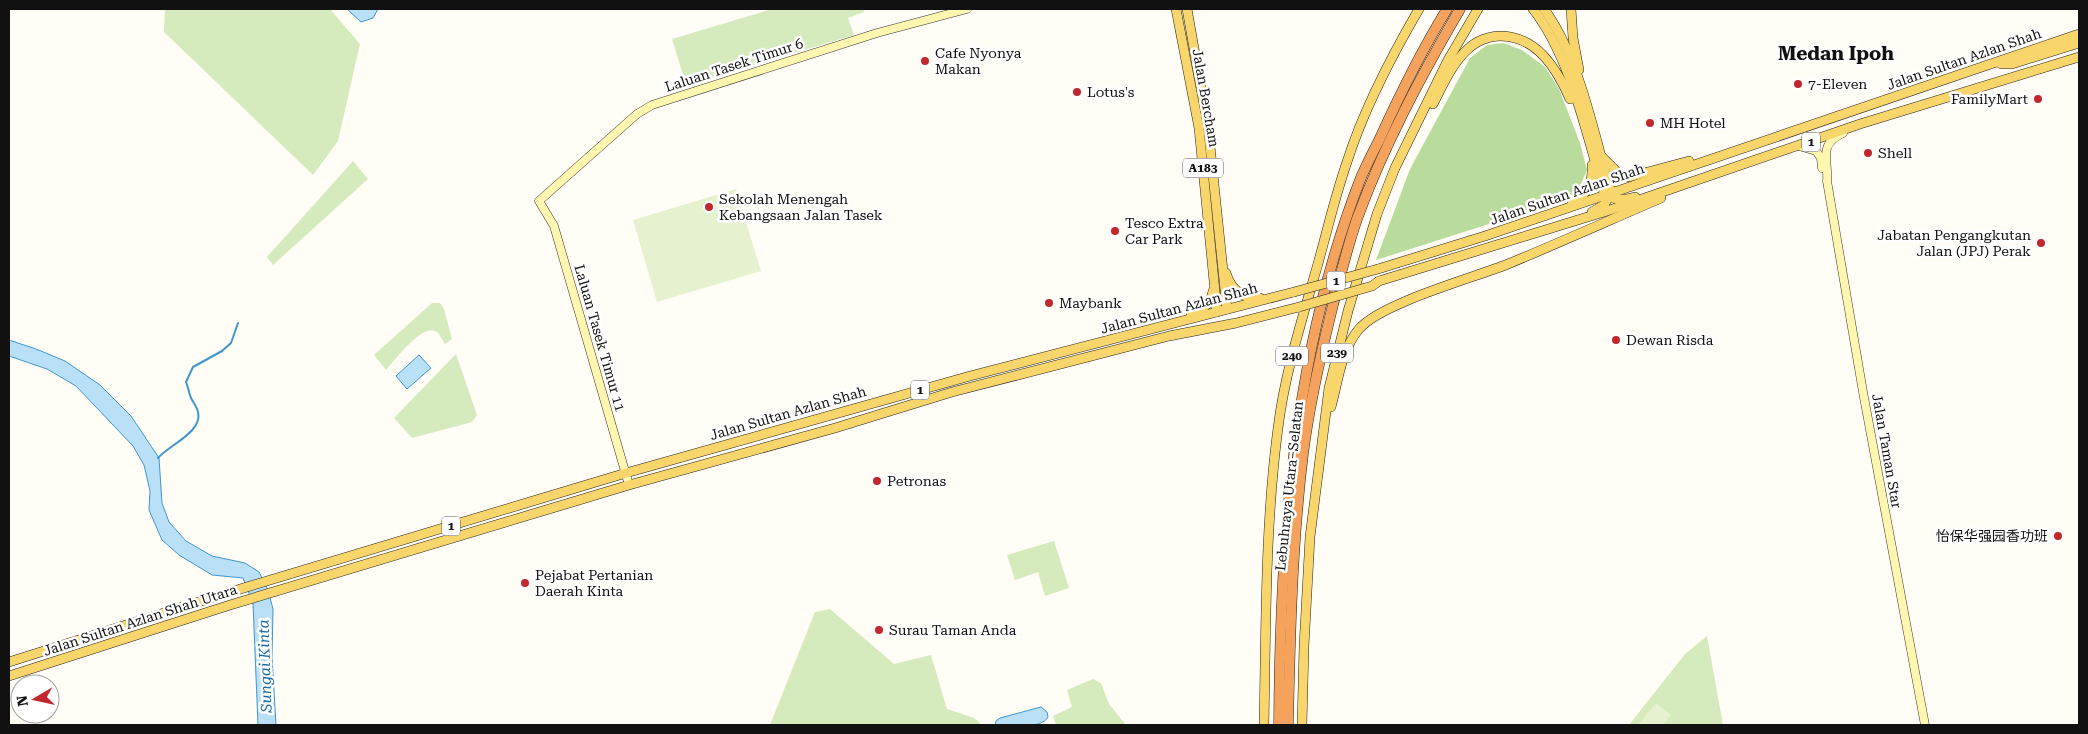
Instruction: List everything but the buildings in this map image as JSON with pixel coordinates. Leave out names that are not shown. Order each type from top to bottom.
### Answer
[{"type":"highway","name":"Lebuhraya Utara–Selatan","points":[[1279,725],[1280,627],[1294,450],[1312,343],[1332,264],[1361,179],[1420,55],[1447,9]]},
{"type":"highway","name":"Lebuhraya Utara–Selatan","points":[[1288,725],[1292,594],[1303,454],[1311,400],[1341,271],[1357,220],[1385,152],[1424,70],[1460,9]]},
{"type":"main road","points":[[1172,9],[1179,25]]},
{"type":"main road","name":"Jalan Bercham","points":[[1176,9],[1199,128],[1214,281],[1222,312]]},
{"type":"main road","name":"Jalan Bercham","points":[[1187,9],[1208,127],[1222,312]]},
{"type":"main road","name":"240","points":[[1264,725],[1270,527],[1278,429],[1285,385],[1298,330],[1347,160],[1386,68],[1419,9]]},
{"type":"main road","name":"239","points":[[1302,725],[1310,537],[1320,442],[1329,388],[1348,311],[1377,214],[1395,168],[1448,60],[1478,9]]},
{"type":"main road","points":[[1533,9],[1543,21],[1585,114]]},
{"type":"main road","points":[[1544,9],[1563,42],[1608,195],[1604,205],[1585,217]]},
{"type":"main road","points":[[1570,9],[1575,50],[1588,104],[1585,114]]},
{"type":"main road","name":"Jalan Sultan Azlan Shah","points":[[277,579],[626,474],[970,376],[1222,312],[1378,269],[1608,195],[1623,194],[1822,122],[2079,34]]},
{"type":"main road","points":[[1395,168],[1413,142],[1459,59],[1475,44],[1491,37],[1519,38],[1535,48],[1558,73],[1574,109],[1585,114]]},
{"type":"main road","points":[[1996,63],[2012,64],[2079,43]]},
{"type":"main road","name":"Jalan Sultan Azlan Shah","points":[[281,591],[629,485],[835,428],[952,392],[1372,286],[1379,281],[1621,207],[1860,124],[2079,57]]},
{"type":"main road","points":[[1596,154],[1619,174],[1629,177],[1637,176],[1757,139],[1806,121],[1822,122]]},
{"type":"main road","points":[[1623,194],[1814,136],[1860,124]]},
{"type":"main road","points":[[1559,210],[1577,200],[1590,187],[1596,154]]},
{"type":"main road","points":[[1320,442],[1346,350],[1359,328],[1371,319],[1410,300],[1506,265],[1586,231],[1675,192],[1687,183]]},
{"type":"main road","points":[[1214,192],[1218,196],[1226,274],[1229,281],[1235,290],[1251,298],[1277,296]]},
{"type":"main road","points":[[1163,326],[1206,306],[1212,300],[1214,281]]},
{"type":"main road","points":[[1203,329],[1217,322],[1222,312],[1235,318],[1299,304]]},
{"type":"main road","name":"Jalan Sultan Azlan Shah Utara","points":[[9,662],[277,579]]},
{"type":"main road","name":"Jalan Sultan Azlan Shah Utara","points":[[9,676],[230,605],[281,591]]},
{"type":"street","name":"Laluan Tasek Timur 6","points":[[539,201],[637,114],[652,105],[877,33],[967,9]]},
{"type":"street","name":"Jalan Taman Star","points":[[1860,124],[1834,138],[1828,146],[1826,156],[1827,181],[1925,725]]},
{"type":"street","name":"Jalan Taman Star","points":[[1799,146],[1812,148],[1818,153],[1827,181]]},
{"type":"street","name":"Laluan Tasek Timur 11","points":[[539,201],[554,226],[629,485]]},
{"type":"green space","points":[[165,9],[330,9],[360,44],[338,141],[313,175],[164,32]]},
{"type":"green space","points":[[772,9],[863,9],[864,12],[848,18],[854,35],[686,85],[672,39]]},
{"type":"green space","points":[[1503,43],[1522,50],[1545,67],[1559,89],[1580,143],[1587,170],[1578,191],[1558,202],[1376,260],[1410,169],[1470,58],[1487,45]]},
{"type":"green space","points":[[353,161],[368,179],[273,265],[267,257]]},
{"type":"green space","points":[[736,189],[761,271],[657,302],[633,220]]},
{"type":"green space","points":[[432,303],[440,303],[444,309],[452,339],[445,344],[440,335],[435,331],[423,333],[409,344],[386,370],[374,355]]},
{"type":"green space","points":[[456,354],[477,415],[472,422],[412,438],[394,418]]},
{"type":"green space","points":[[1054,541],[1069,588],[1045,596],[1038,572],[1015,580],[1007,555]]},
{"type":"green space","points":[[830,609],[894,664],[931,655],[947,709],[974,718],[982,725],[770,725],[815,612]]},
{"type":"green space","points":[[1707,636],[1723,725],[1629,725],[1685,654]]},
{"type":"green space","points":[[1093,679],[1101,683],[1109,704],[1126,725],[1056,725],[1053,716],[1072,707],[1067,690]]},
{"type":"green space","points":[[1656,703],[1671,715],[1663,725],[1638,725]]},
{"type":"water","points":[[347,9],[378,9],[373,18],[361,22]]},
{"type":"water","name":"Sungai Kinta","points":[[9,340],[65,361],[100,385],[131,416],[159,458],[162,503],[169,522],[186,541],[212,556],[245,563],[259,572],[268,590],[273,609],[272,657],[276,725],[258,725],[253,603],[243,578],[212,575],[179,555],[162,540],[149,510],[150,491],[144,465],[133,446],[76,386],[47,369],[9,356]]},
{"type":"water","points":[[419,355],[431,368],[407,389],[396,376]]},
{"type":"water","points":[[1041,707],[1047,712],[1048,717],[1039,724],[1024,726],[995,725],[996,721],[1000,718]]},
{"type":"waterway","points":[[158,458],[184,438],[195,426],[198,419],[197,410],[186,382],[193,367],[222,351],[231,343],[238,323]]},
{"type":"place","name":"Cafe Nyonya Makan","points":[[925,61]]},
{"type":"place","name":"7-Eleven","points":[[1798,84]]},
{"type":"place","name":"Lotus's","points":[[1077,92]]},
{"type":"place","name":"FamilyMart","points":[[2038,99]]},
{"type":"place","name":"MH Hotel","points":[[1650,123]]},
{"type":"place","name":"Shell","points":[[1868,153]]},
{"type":"place","name":"Sekolah Menengah Kebangsaan Jalan Tasek","points":[[709,207]]},
{"type":"place","name":"Tesco Extra Car Park","points":[[1115,231]]},
{"type":"place","name":"Jabatan Pengangkutan Jalan (JPJ) Perak","points":[[2041,243]]},
{"type":"place","name":"Maybank","points":[[1049,303]]},
{"type":"place","name":"Dewan Risda","points":[[1616,340]]},
{"type":"place","name":"Petronas","points":[[877,481]]},
{"type":"place","name":"怡保华强园香功班","points":[[2058,536]]},
{"type":"place","name":"Pejabat Pertanian Daerah Kinta","points":[[525,583]]},
{"type":"place","name":"Surau Taman Anda","points":[[879,630]]},
{"type":"district","name":"Medan Ipoh","points":[[1836,53]]}]
